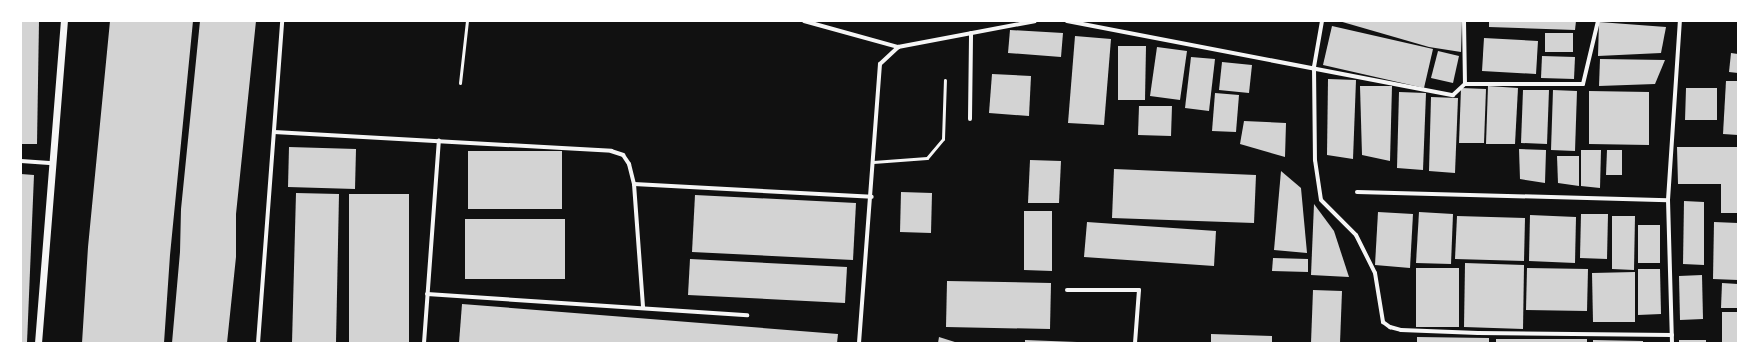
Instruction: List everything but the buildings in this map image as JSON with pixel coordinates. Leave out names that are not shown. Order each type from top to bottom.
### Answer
[{"type":"street","points":[[38,343],[64,21]]},
{"type":"street","points":[[258,343],[282,21]]},
{"type":"street","points":[[804,21],[898,48],[1035,21]]},
{"type":"street","points":[[1067,21],[1314,67],[1453,95],[1465,84],[1583,84],[1598,21]]},
{"type":"street","points":[[1322,21],[1314,67],[1315,160],[1321,200],[1356,235],[1375,273],[1383,322],[1390,328],[1478,333],[1672,335]]},
{"type":"street","points":[[1464,21],[1465,84]]},
{"type":"street","points":[[1672,343],[1668,200],[1680,21]]},
{"type":"street","points":[[970,119],[971,33]]},
{"type":"street","points":[[859,343],[872,197],[880,64],[898,48]]},
{"type":"street","points":[[274,132],[610,151],[623,155],[629,164],[634,184],[643,308]]},
{"type":"street","points":[[424,343],[439,141]]},
{"type":"street","points":[[21,162],[53,163]]},
{"type":"street","points":[[634,184],[872,197]]},
{"type":"street","points":[[1357,192],[1668,200]]},
{"type":"street","points":[[1067,290],[1139,290],[1135,343]]},
{"type":"street","points":[[427,294],[747,315]]},
{"type":"lane","points":[[460,83],[467,21]]},
{"type":"lane","points":[[873,162],[927,158],[943,139],[945,80]]}]
